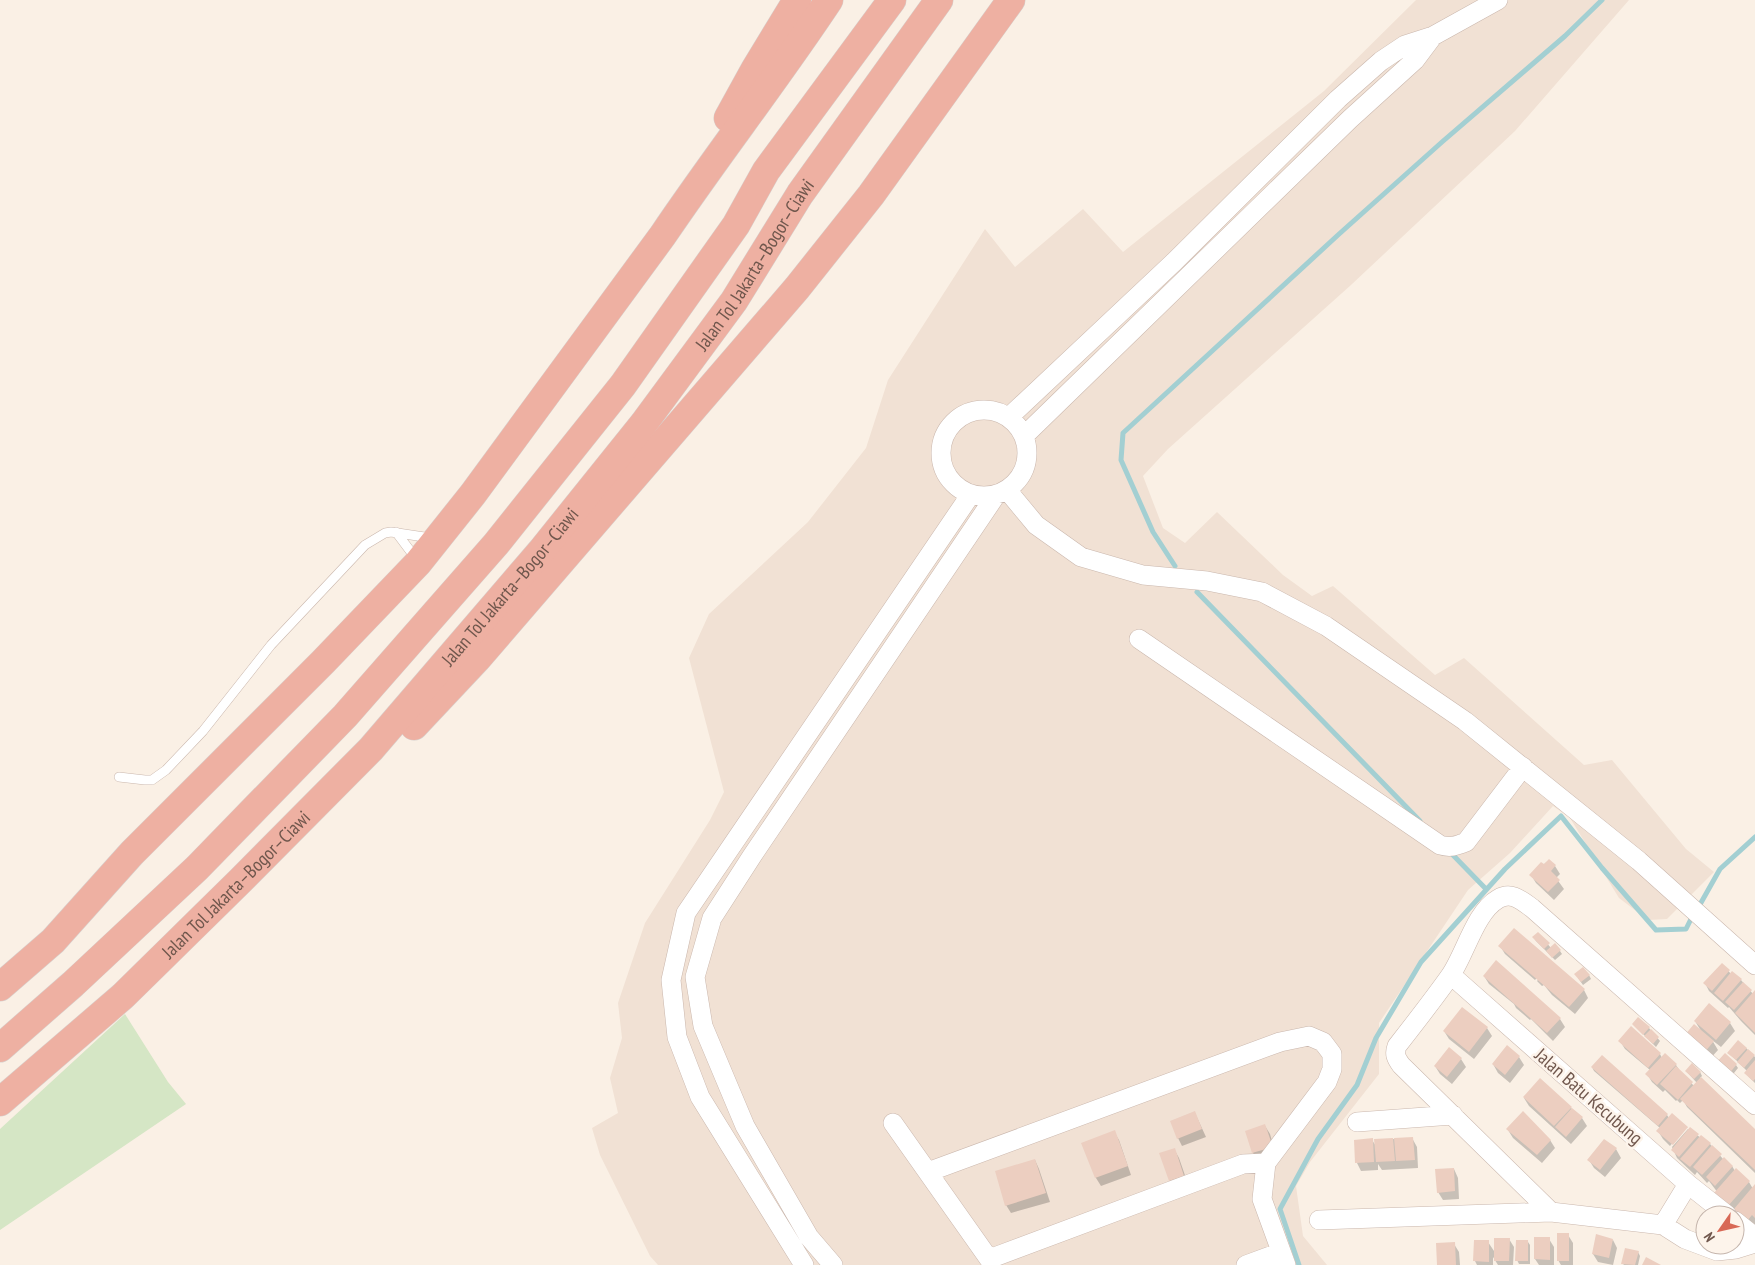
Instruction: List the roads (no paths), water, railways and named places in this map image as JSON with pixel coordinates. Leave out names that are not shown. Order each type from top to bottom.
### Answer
[{"type":"highway","points":[[690,195],[708,152],[797,0]]},
{"type":"highway","points":[[0,987],[53,941],[132,853],[323,662],[418,563],[473,494],[663,235],[795,51],[829,0]]},
{"type":"highway","name":"Jalan Tol Jakarta–Bogor–Ciawi","points":[[0,1048],[73,984],[197,868],[345,716],[496,544],[623,385],[736,225],[766,171],[892,0]]},
{"type":"highway","name":"Jalan Tol Jakarta–Bogor–Ciawi","points":[[0,1102],[123,996],[242,880],[371,749],[542,550],[644,423],[734,301],[800,194],[939,0]]},
{"type":"highway","points":[[123,996],[270,871],[390,753],[477,659],[797,288],[871,196],[1011,0]]},
{"type":"street","points":[[1009,417],[1174,262],[1338,99],[1381,61],[1405,45],[1432,36],[1498,0]]},
{"type":"street","points":[[1024,436],[1350,119],[1415,60],[1432,36]]},
{"type":"street","points":[[833,1265],[810,1237],[745,1126],[703,1026],[695,977],[712,918],[752,856],[1001,493],[1017,482],[1024,472],[1028,448],[1018,425],[1009,417],[997,411],[973,410],[961,415],[952,423],[945,434],[941,446],[944,470],[960,489],[971,494],[984,496],[1001,493]]},
{"type":"street","points":[[1001,493],[1036,525],[1082,557],[1143,575],[1207,581],[1262,592],[1326,626],[1457,715],[1523,767],[1638,861],[1755,965]]},
{"type":"street","points":[[804,1265],[700,1097],[677,1038],[671,980],[686,913],[971,494]]},
{"type":"street","points":[[1139,639],[1440,845],[1448,847],[1466,842],[1523,767]]},
{"type":"street","points":[[733,844],[752,856]]},
{"type":"street","points":[[1551,1212],[1401,1065],[1395,1052],[1397,1046],[1452,975],[1480,919],[1488,907],[1498,899],[1508,895],[1518,898],[1532,908],[1755,1105]]},
{"type":"street","name":"Jalan Batu Kecubung","points":[[1452,975],[1688,1184],[1715,1205]]},
{"type":"street","points":[[928,1172],[1280,1042],[1309,1036],[1323,1042],[1332,1054],[1332,1069],[1327,1082],[1266,1163],[1262,1199],[1283,1258],[1246,1265]]},
{"type":"street","points":[[1357,1122],[1453,1115]]},
{"type":"street","points":[[893,1123],[928,1172],[985,1263],[1243,1164],[1266,1163]]},
{"type":"street","points":[[1663,1225],[1688,1184]]},
{"type":"street","points":[[1319,1220],[1551,1212],[1663,1225],[1685,1239],[1717,1251],[1736,1249],[1755,1243]]},
{"type":"street","points":[[1745,1229],[1755,1237]]},
{"type":"lane","points":[[396,532],[418,563]]},
{"type":"lane","points":[[119,777],[152,780],[166,770],[203,731],[271,645],[365,545],[385,533],[396,532],[436,539]]},
{"type":"waterway","points":[[1175,566],[1153,532],[1121,460],[1123,433],[1338,235],[1565,36],[1602,0]]},
{"type":"waterway","points":[[1197,592],[1420,821]]},
{"type":"waterway","points":[[1299,1265],[1280,1209],[1318,1139],[1357,1085],[1376,1038],[1421,962],[1505,869],[1561,816],[1602,868],[1656,930],[1686,929],[1693,915]]},
{"type":"waterway","points":[[1698,908],[1720,869],[1755,837]]},
{"type":"waterway","points":[[1450,852],[1486,889]]}]
